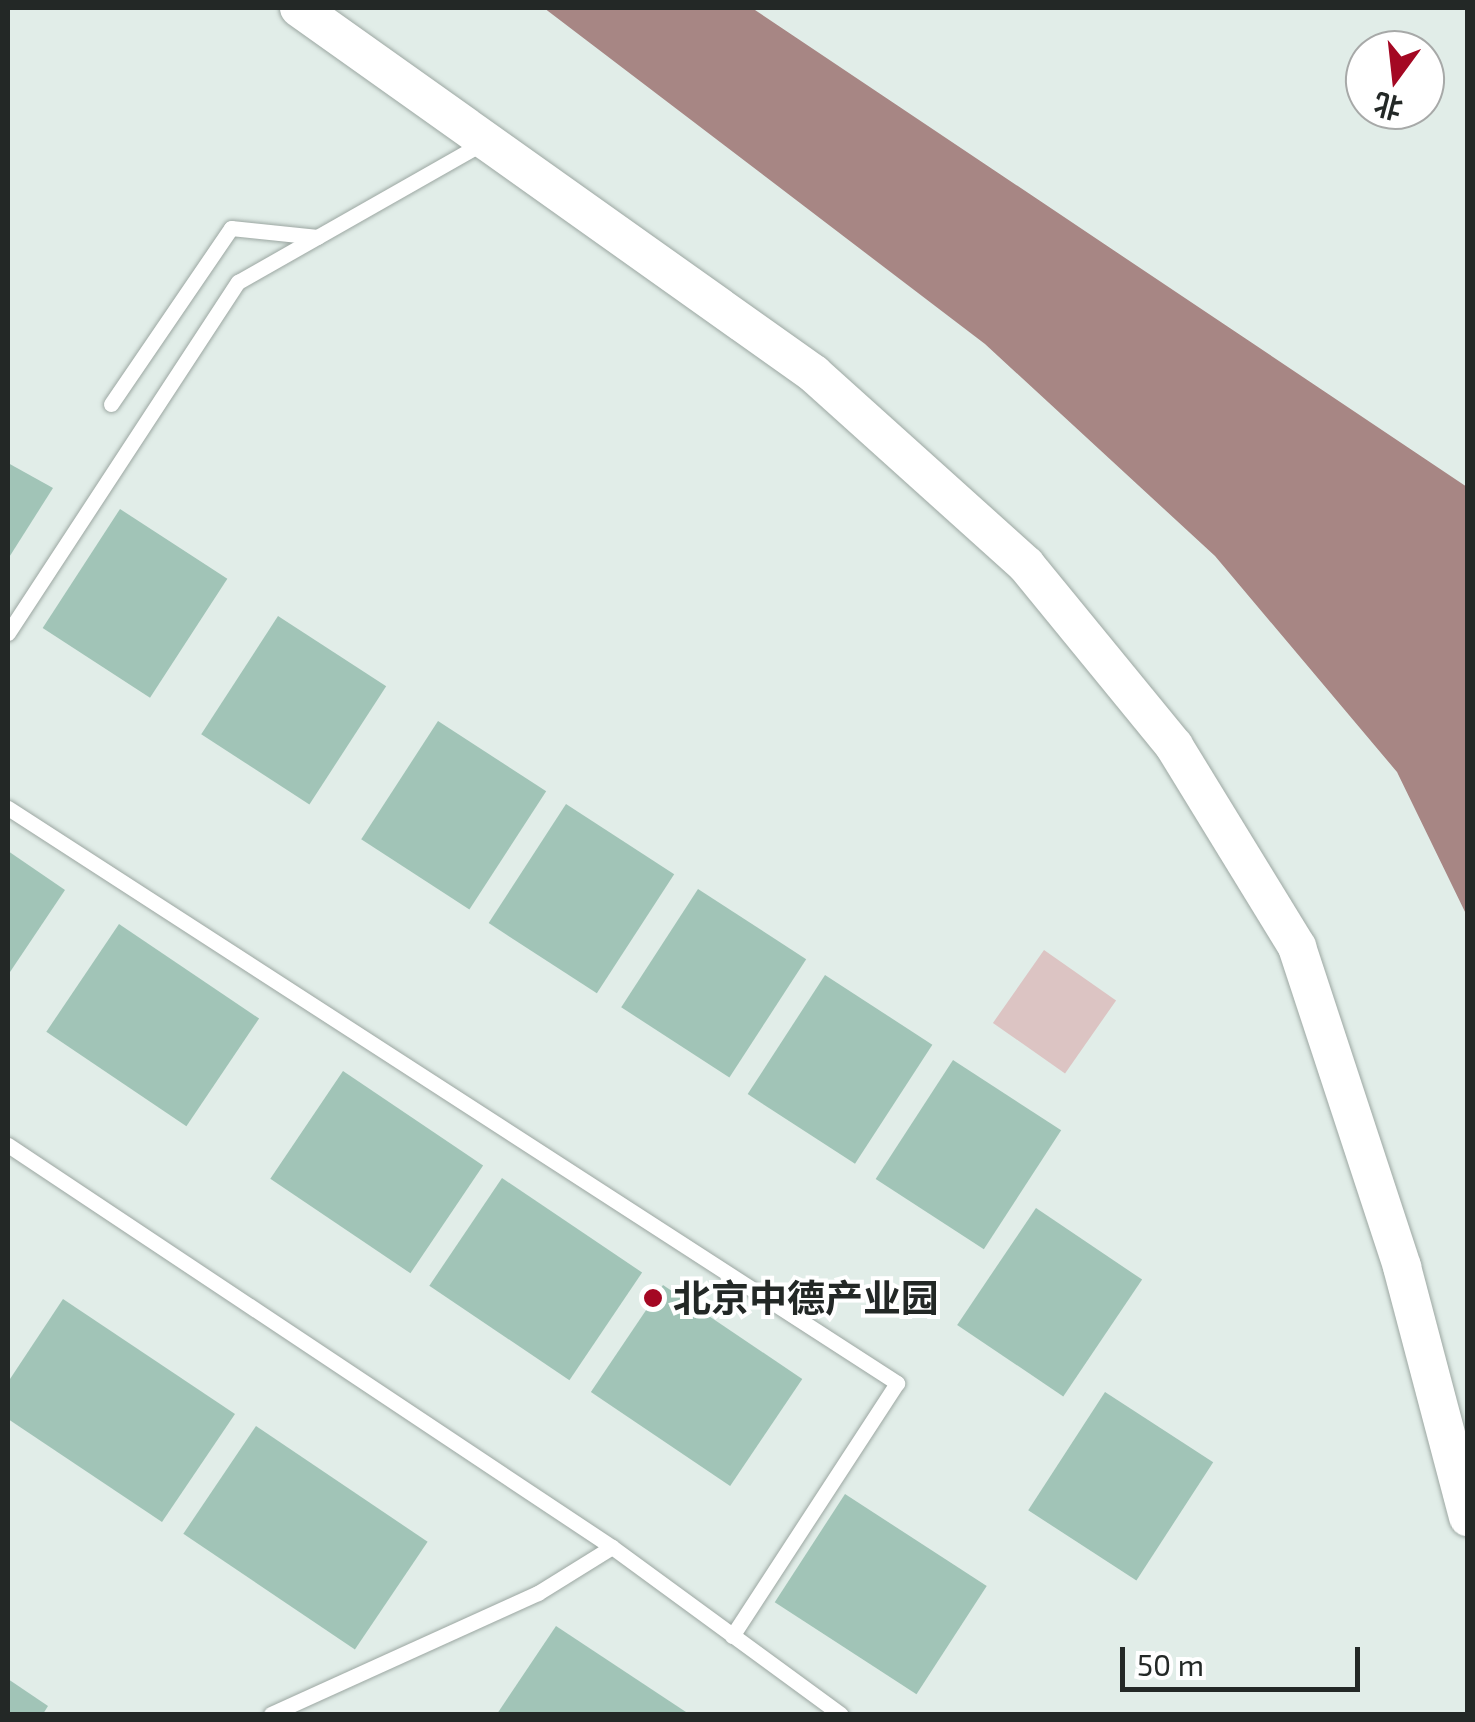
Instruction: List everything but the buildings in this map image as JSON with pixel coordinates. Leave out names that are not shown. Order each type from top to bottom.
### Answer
[{"type":"street","points":[[299,8],[814,374],[1026,565],[1174,746],[1297,948],[1402,1266],[1468,1517]]},
{"type":"lane","points":[[8,633],[238,282],[486,141]]},
{"type":"lane","points":[[111,404],[231,228],[318,237]]},
{"type":"lane","points":[[8,808],[898,1383],[732,1636]]},
{"type":"lane","points":[[8,1144],[612,1547],[840,1714]]},
{"type":"lane","points":[[271,1714],[538,1593],[612,1547]]},
{"type":"shaded area","points":[[544,8],[752,8],[1467,487],[1467,916],[1397,772],[1215,556],[985,344]]},
{"type":"shaded area","points":[[1044,950],[1116,1000],[1065,1073],[993,1023]]},
{"type":"place","name":"北京中德产业园","points":[[653,1298]]}]
